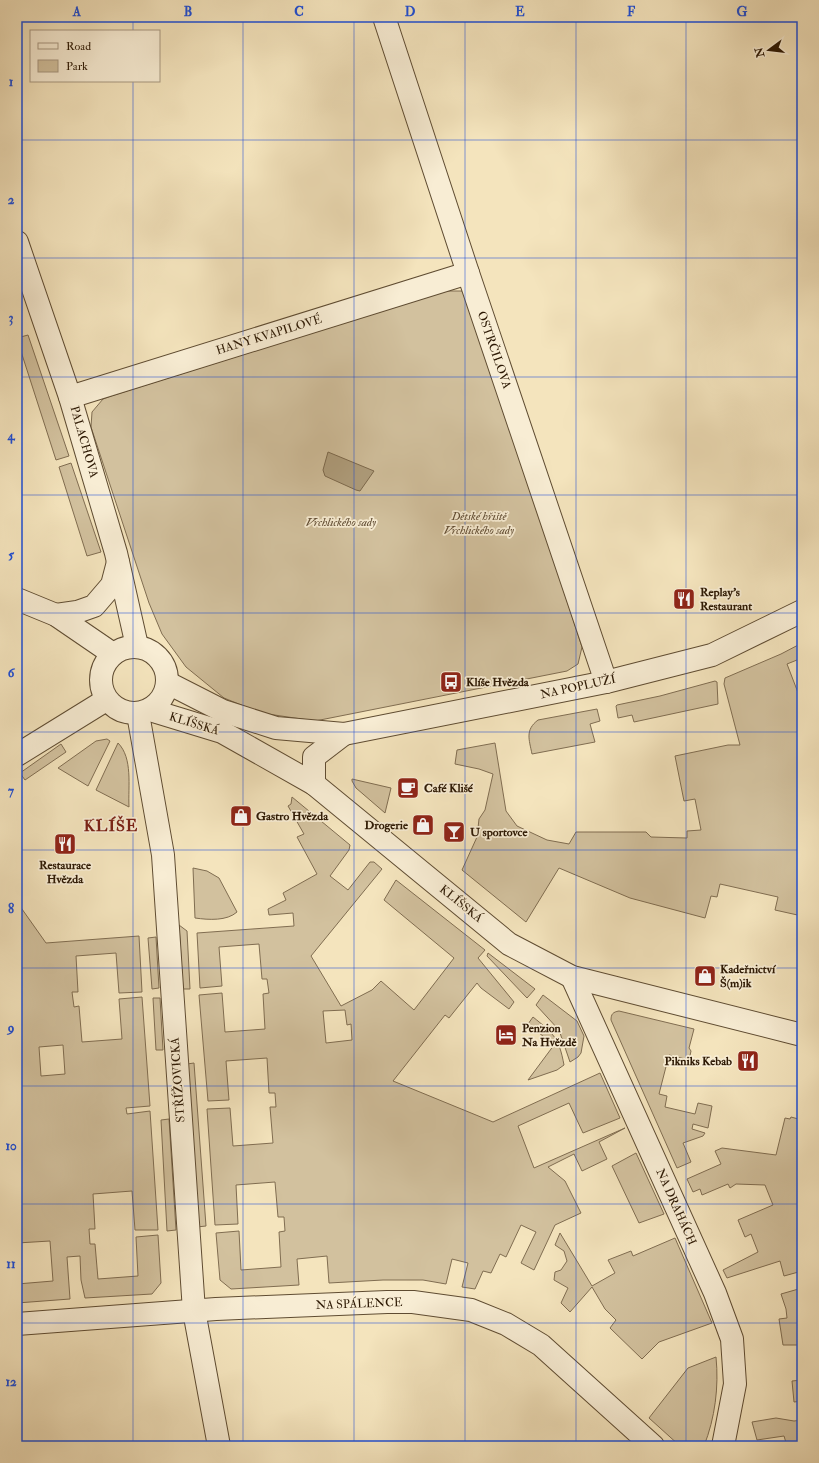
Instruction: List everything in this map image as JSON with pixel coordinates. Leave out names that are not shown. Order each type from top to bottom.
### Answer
[{"type":"street","name":"OSTRČILOVA","points":[[384,17],[468,273],[606,682]]},
{"type":"street","name":"PALACHOVA","points":[[17,242],[70,397],[118,562],[137,646]]},
{"type":"street","name":"HANY KVAPILOVÉ","points":[[70,397],[468,273]]},
{"type":"street","points":[[56,615],[77,612],[94,606],[112,585],[118,562]]},
{"type":"street","points":[[17,599],[56,615],[113,654]]},
{"type":"street","name":"NA POPLUŽÍ","points":[[168,683],[223,710],[276,728],[344,734],[606,682],[712,655],[802,611]]},
{"type":"street","points":[[137,646],[152,651],[162,661],[167,672],[168,683],[163,699],[144,712],[120,712],[106,700],[100,687],[102,668],[113,654],[124,647],[137,646]]},
{"type":"street","points":[[17,754],[106,700]]},
{"type":"street","name":"KLÍŠSKÁ","points":[[144,712],[222,732],[314,784],[509,944],[572,977],[802,1035]]},
{"type":"street","name":"STŘÍŽOVICKÁ","points":[[144,712],[163,855],[194,1311],[219,1446]]},
{"type":"street","name":"NA POPLUŽÍ","points":[[314,784],[314,757],[344,734]]},
{"type":"street","name":"NA DRAHÁCH","points":[[572,977],[715,1293],[732,1339],[735,1384],[723,1446]]},
{"type":"street","name":"NA SPÁLENCE","points":[[17,1324],[194,1311],[387,1302],[413,1302],[470,1310],[506,1324],[541,1345],[654,1446]]},
{"type":"green space","name":"Vrchlického sady","points":[[444,291],[462,291],[472,306],[582,647],[578,664],[567,671],[315,721],[261,713],[224,698],[186,667],[162,634],[149,603],[91,427],[92,412],[103,399],[111,396]]},
{"type":"green space","points":[[28,335],[69,456],[56,460],[17,339]]},
{"type":"green space","points":[[71,463],[101,552],[87,556],[59,467]]},
{"type":"green space","points":[[802,643],[802,658],[787,664],[802,703],[802,916],[775,910],[778,897],[720,884],[717,897],[711,896],[705,918],[630,898],[559,868],[526,922],[462,870],[477,837],[479,819],[485,810],[493,774],[479,769],[455,764],[457,750],[495,743],[506,811],[517,826],[547,840],[569,844],[576,832],[646,832],[651,837],[687,838],[687,831],[701,830],[695,799],[684,801],[675,756],[728,745],[740,745],[724,684],[725,678],[781,654]]},
{"type":"green space","points":[[715,681],[717,682],[718,704],[634,722],[632,715],[618,718],[617,705],[660,696]]},
{"type":"green space","points":[[597,709],[600,721],[590,724],[595,742],[532,754],[529,735],[531,727],[538,720]]},
{"type":"green space","points":[[107,739],[110,741],[88,786],[58,768],[96,741]]},
{"type":"green space","points":[[118,743],[123,749],[128,764],[129,807],[96,790]]},
{"type":"green space","points":[[61,744],[66,752],[25,780],[20,773]]},
{"type":"green space","points":[[352,779],[391,788],[385,813],[356,788]]},
{"type":"green space","points":[[292,797],[350,845],[349,850],[330,876],[348,890],[370,862],[374,862],[382,869],[311,956],[341,1006],[372,990],[381,981],[414,1010],[454,958],[384,900],[396,880],[485,950],[478,958],[514,1002],[509,1009],[481,988],[477,983],[449,1018],[445,1015],[393,1081],[493,1122],[600,1073],[620,1118],[583,1133],[569,1103],[518,1126],[534,1168],[625,1128],[599,1142],[607,1159],[582,1171],[574,1154],[548,1167],[565,1181],[581,1213],[555,1225],[534,1270],[521,1263],[536,1232],[521,1225],[506,1257],[500,1254],[491,1273],[483,1271],[475,1289],[462,1287],[468,1263],[452,1259],[446,1284],[423,1280],[383,1280],[329,1283],[327,1256],[297,1259],[299,1285],[231,1289],[220,1280],[216,1233],[239,1231],[241,1270],[281,1267],[279,1232],[285,1231],[284,1217],[278,1217],[275,1182],[236,1185],[238,1224],[215,1225],[207,1109],[230,1108],[233,1146],[273,1143],[270,1107],[276,1107],[275,1093],[269,1093],[267,1058],[226,1061],[229,1100],[208,1101],[199,995],[222,993],[225,1032],[265,1029],[263,994],[269,993],[267,979],[262,979],[259,944],[219,947],[222,986],[200,988],[197,933],[294,926],[293,913],[269,915],[268,909],[286,900],[283,893],[317,874],[297,837],[304,834],[288,806],[291,804]],"holes":[[[345,1010],[347,1025],[351,1024],[352,1040],[326,1043],[323,1011]]]},
{"type":"green space","points":[[193,868],[207,871],[219,878],[237,912],[223,918],[195,918]]},
{"type":"green space","points":[[17,902],[46,943],[139,936],[142,992],[119,993],[116,953],[76,956],[78,992],[72,992],[74,1007],[79,1006],[82,1042],[122,1039],[119,999],[142,997],[150,1106],[126,1108],[127,1114],[150,1111],[158,1230],[135,1230],[132,1191],[93,1194],[95,1229],[89,1229],[90,1244],[95,1244],[98,1279],[138,1276],[136,1237],[158,1235],[161,1283],[152,1294],[85,1298],[81,1280],[80,1256],[67,1257],[70,1299],[17,1303],[17,1284],[53,1281],[50,1241],[17,1243]],"holes":[[[63,1045],[65,1074],[41,1076],[39,1047]]]},
{"type":"green space","points":[[179,925],[187,931],[190,989],[183,989]]},
{"type":"green space","points":[[156,937],[159,988],[152,989],[148,938]]},
{"type":"green space","points":[[488,953],[535,989],[527,998],[487,956]]},
{"type":"green space","points":[[543,995],[577,1021],[584,1036],[581,1053],[570,1062],[559,1030],[536,1005]]},
{"type":"green space","points":[[153,998],[160,998],[163,1050],[156,1050]]},
{"type":"green space","points":[[619,1011],[694,1029],[689,1048],[691,1051],[689,1060],[669,1055],[659,1094],[667,1096],[665,1107],[695,1114],[698,1103],[712,1106],[708,1128],[693,1124],[692,1129],[705,1133],[703,1136],[683,1143],[691,1162],[677,1168],[611,1020],[611,1016],[615,1012]]},
{"type":"green space","points":[[533,1017],[551,1033],[558,1042],[564,1065],[557,1070],[528,1080],[554,1045],[528,1024]]},
{"type":"green space","points":[[194,1063],[206,1226],[197,1227],[187,1064]]},
{"type":"green space","points":[[791,1117],[802,1120],[802,1271],[784,1276],[780,1261],[727,1278],[723,1270],[758,1252],[751,1234],[745,1237],[738,1220],[773,1205],[765,1185],[736,1184],[730,1188],[728,1184],[702,1195],[700,1189],[693,1192],[687,1179],[721,1164],[715,1151],[722,1148],[776,1155],[785,1118],[790,1119]]},
{"type":"green space","points":[[169,1119],[176,1230],[167,1231],[161,1120]]},
{"type":"green space","points":[[636,1153],[664,1214],[639,1223],[612,1166]]},
{"type":"green space","points":[[560,1233],[592,1286],[615,1273],[608,1260],[631,1251],[633,1256],[675,1238],[712,1323],[659,1342],[642,1359],[610,1328],[616,1320],[605,1309],[592,1287],[570,1312],[561,1303],[568,1288],[554,1280],[555,1272],[561,1270],[567,1261],[564,1251],[555,1245]]},
{"type":"green space","points":[[802,1288],[802,1345],[783,1345],[779,1319],[787,1318],[786,1309],[781,1294]]},
{"type":"green space","points":[[716,1357],[717,1380],[715,1402],[711,1424],[704,1446],[680,1446],[649,1418],[688,1368]]},
{"type":"green space","points":[[802,1380],[802,1401],[794,1402],[792,1381]]},
{"type":"green space","points":[[776,1418],[794,1421],[802,1420],[802,1446],[787,1446],[784,1436],[757,1440],[752,1422]]},
{"type":"shaded area","points":[[328,452],[374,471],[360,491],[325,476],[323,470]]},
{"type":"place","name":"Replay's Restaurant","points":[[684,599]]},
{"type":"place","name":"Klíše Hvězda","points":[[451,682]]},
{"type":"place","name":"Café Klišé","points":[[408,788]]},
{"type":"place","name":"Gastro Hvězda","points":[[241,816]]},
{"type":"place","name":"Drogerie","points":[[423,825]]},
{"type":"place","name":"U sportovce","points":[[454,832]]},
{"type":"place","name":"Restaurace Hvězda","points":[[65,844]]},
{"type":"place","name":"Kadeřnictví Š(m)ik","points":[[705,976]]},
{"type":"place","name":"Penzion Na Hvězdě","points":[[506,1035]]},
{"type":"place","name":"Pikniks Kebab","points":[[748,1061]]},
{"type":"district","name":"KLÍŠE","points":[[111,826]]},
{"type":"park label","name":"Dětské hřiště Vrchlického sady","points":[[479,523]]}]
